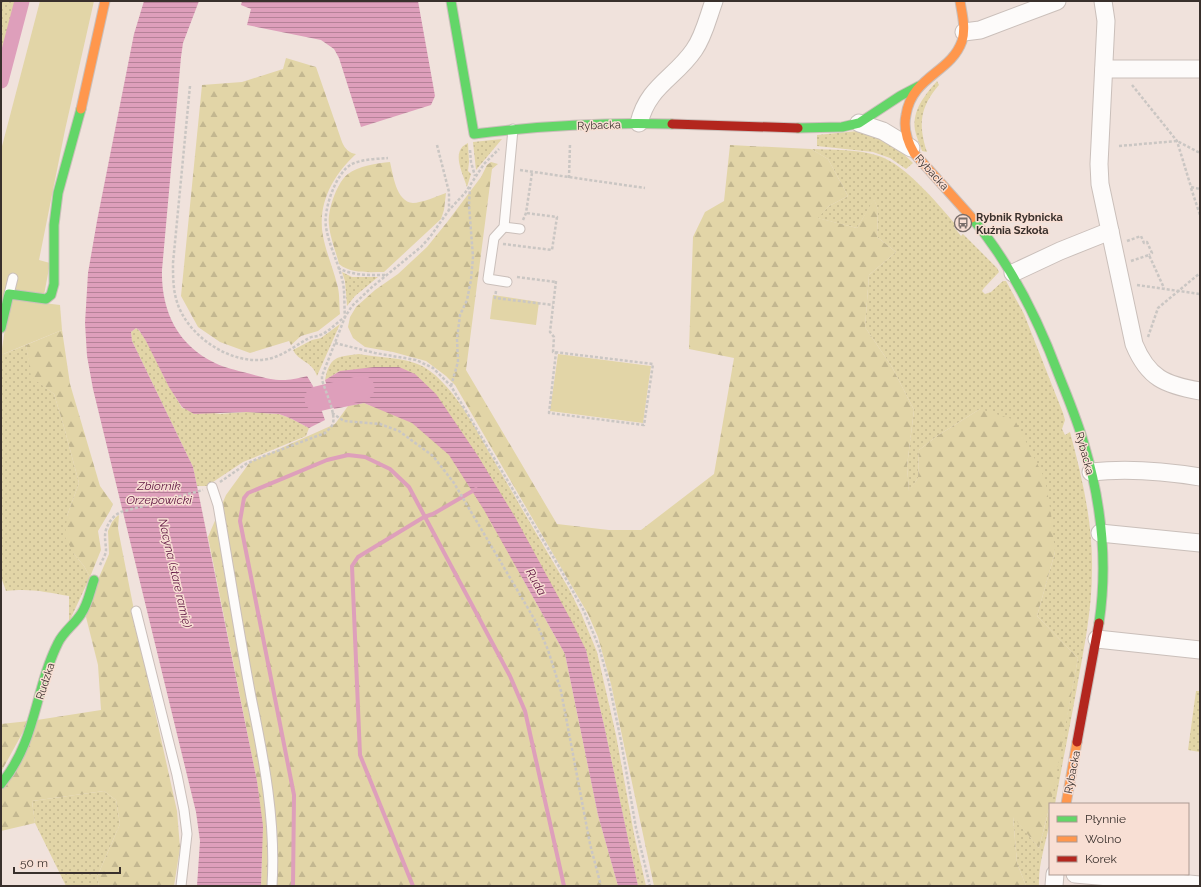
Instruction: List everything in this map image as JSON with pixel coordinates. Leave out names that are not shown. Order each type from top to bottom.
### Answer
[{"type":"street","points":[[1,328],[8,294],[46,299],[53,292],[55,273],[54,219],[58,193],[78,124],[105,1]]},
{"type":"street","points":[[451,1],[474,134]]},
{"type":"street","points":[[639,123],[644,107],[649,98],[694,50],[700,39],[714,1]]},
{"type":"street","points":[[919,86],[942,67],[960,46],[964,32],[960,1]]},
{"type":"street","points":[[964,32],[980,30],[1057,1]]},
{"type":"street","points":[[1103,1],[1106,21],[1099,164],[1100,184],[1134,344],[1146,367],[1158,377],[1170,384],[1200,391]]},
{"type":"street","points":[[1104,69],[1200,69]]},
{"type":"street","name":"Rybacka","points":[[474,134],[513,129],[639,123],[822,128],[842,127],[859,123],[905,93],[919,86]]},
{"type":"street","name":"Rybacka","points":[[919,86],[913,94],[906,109],[906,137],[911,148],[924,165],[979,225],[1013,273],[1032,308],[1067,396],[1085,449],[1091,472],[1100,533],[1102,589],[1097,639],[1066,803]]},
{"type":"street","name":"Rybacka","points":[[859,123],[883,131],[911,148]]},
{"type":"street","points":[[1013,273],[1110,231]]},
{"type":"street","points":[[1091,472],[1109,470],[1173,473],[1200,477]]},
{"type":"street","points":[[1100,533],[1200,544]]},
{"type":"street","name":"Rudzka","points":[[1,784],[12,771],[21,752],[30,728],[44,679],[59,642],[81,614],[94,580]]},
{"type":"street","points":[[1097,639],[1200,650]]},
{"type":"street","points":[[1054,886],[1055,875]]},
{"type":"street","points":[[1086,875],[1200,885]]},
{"type":"lane","points":[[502,281],[488,279],[494,238],[504,227],[513,129]]},
{"type":"lane","points":[[504,227],[520,229]]},
{"type":"lane","points":[[8,294],[13,278]]},
{"type":"lane","points":[[212,487],[218,505],[266,773],[272,822],[272,886]]},
{"type":"lane","points":[[136,611],[177,774],[184,810],[187,834],[181,886]]},
{"type":"path","points":[[1130,82],[1176,141],[1200,215]]},
{"type":"path","points":[[190,86],[173,263],[176,296],[180,308],[188,322],[206,341],[218,349],[241,358],[259,360],[276,356],[311,337],[321,335],[345,317]]},
{"type":"path","points":[[106,552],[106,531],[113,518],[122,512],[212,487],[246,464],[325,433],[330,428],[333,423],[332,411],[322,380],[327,362],[345,317],[352,306],[421,247],[434,232],[449,210],[470,186],[484,164],[505,143],[513,129]]},
{"type":"path","points":[[474,134],[470,142],[471,162],[475,177]]},
{"type":"path","points":[[1119,146],[1176,141],[1200,153]]},
{"type":"path","points":[[569,178],[570,144]]},
{"type":"path","points":[[437,145],[449,192],[449,210]]},
{"type":"path","points":[[345,317],[344,290],[326,223],[326,211],[331,193],[344,172],[351,165],[368,160],[388,158]]},
{"type":"path","points":[[509,168],[532,173],[645,188]]},
{"type":"path","points":[[494,243],[552,250],[557,217],[526,213],[532,173]]},
{"type":"path","points":[[451,386],[458,362],[457,339],[460,315],[467,300],[471,280],[473,257],[469,205],[470,186]]},
{"type":"path","points":[[1191,187],[1200,189]]},
{"type":"path","points":[[1123,243],[1141,236],[1144,243],[1147,242],[1152,253],[1127,263]]},
{"type":"path","points":[[1149,255],[1164,288]]},
{"type":"path","points":[[338,268],[347,273],[358,275],[387,275]]},
{"type":"path","points":[[1146,343],[1158,308],[1200,273]]},
{"type":"path","points":[[515,276],[556,282],[550,332],[554,338],[553,352],[556,352],[653,364],[644,424],[549,413],[556,352]]},
{"type":"path","points":[[502,281],[495,298],[553,305]]},
{"type":"path","points":[[1131,284],[1200,294]]},
{"type":"path","points":[[335,343],[375,353],[416,360],[433,368],[451,386],[561,570],[584,611],[599,647],[609,683],[636,828],[650,886]]},
{"type":"path","points":[[332,411],[344,420],[380,424],[399,431],[433,456],[446,471],[536,622],[555,670],[561,691],[590,844],[601,886]]},
{"type":"green space","points":[[1,1],[16,1],[1,52]]},
{"type":"green space","points":[[40,1],[94,1],[65,130],[39,260],[50,263],[44,295],[15,290],[17,277],[11,276],[8,281],[1,308],[1,150]]},
{"type":"green space","points":[[286,58],[316,67],[344,147],[351,153],[356,154],[340,171],[334,181],[322,213],[323,236],[338,288],[340,314],[318,331],[301,336],[291,345],[289,341],[250,353],[220,342],[198,327],[181,296],[202,85],[242,82],[283,69]]},
{"type":"green space","points":[[937,81],[939,85],[924,108],[922,116],[922,133],[927,152],[922,151],[916,135],[915,116],[920,103]]},
{"type":"green space","points":[[858,131],[890,141],[913,163],[906,169],[890,158],[873,152],[817,146],[817,135]]},
{"type":"green space","points":[[502,139],[476,170],[473,142]]},
{"type":"green space","points":[[468,143],[468,171],[471,174],[467,187],[459,163],[459,157],[460,151]]},
{"type":"green space","points":[[730,145],[811,149],[828,159],[848,196],[829,206],[818,218],[857,228],[874,199],[878,209],[877,237],[896,252],[869,275],[865,327],[892,367],[914,410],[907,466],[909,491],[918,478],[919,450],[937,436],[980,409],[1015,420],[1045,479],[1055,552],[1037,616],[1078,658],[1053,793],[1050,803],[1049,803],[1049,809],[1039,848],[1013,817],[1017,863],[1026,886],[654,886],[611,684],[598,637],[588,614],[455,385],[426,361],[393,352],[365,347],[353,338],[348,327],[350,317],[356,307],[375,290],[398,274],[427,247],[481,177],[487,165],[491,162],[498,164],[492,169],[466,370],[557,524],[609,530],[641,530],[714,474],[734,358],[689,349],[693,237],[705,212],[724,201]]},
{"type":"green space","points":[[811,149],[854,151],[871,154],[879,156],[900,167],[930,196],[956,225],[954,227],[961,236],[963,234],[997,268],[999,272],[982,291],[985,294],[991,292],[1003,281],[1006,281],[1024,314],[1063,413],[1065,420],[1062,429],[1065,435],[1070,432],[1079,466],[1089,518],[1092,552],[1092,585],[1087,629],[1055,803],[1050,803],[1078,658],[1037,616],[1055,552],[980,409],[937,436],[919,450],[918,478],[909,492],[907,466],[914,410],[892,367],[865,327],[869,275],[896,252],[877,237],[878,209],[874,200],[857,228],[817,218],[829,206],[848,196],[828,159]]},
{"type":"green space","points":[[390,162],[396,187],[399,193],[407,201],[413,203],[420,202],[446,193],[444,210],[441,219],[384,272],[361,272],[344,267],[339,264],[329,225],[331,205],[340,183],[352,171],[368,165]]},
{"type":"green space","points":[[342,272],[352,277],[378,277],[355,296],[347,306],[345,281]]},
{"type":"green space","points":[[493,295],[539,302],[536,325],[490,319]]},
{"type":"green space","points":[[12,299],[60,305],[62,330],[1,355],[9,302]]},
{"type":"green space","points":[[340,324],[317,376],[312,367],[299,357],[293,350],[312,340],[321,338]]},
{"type":"green space","points":[[136,328],[149,346],[182,408],[220,414],[246,412],[279,414],[309,428],[306,436],[243,462],[207,486],[197,486],[193,467],[132,341],[131,332]]},
{"type":"green space","points":[[62,330],[70,384],[100,486],[113,504],[98,531],[101,550],[90,577],[84,566],[74,554],[65,537],[67,516],[79,483],[64,427],[54,394],[31,377],[26,345]]},
{"type":"green space","points":[[26,345],[32,377],[54,394],[79,483],[67,516],[74,554],[84,566],[90,577],[69,622],[69,596],[31,590],[6,591],[1,577],[1,355]]},
{"type":"green space","points":[[359,354],[409,361],[417,364],[424,367],[436,376],[447,387],[467,414],[569,589],[581,613],[597,652],[616,735],[634,834],[646,886],[638,886],[604,725],[586,650],[340,371],[325,380],[329,366],[335,359]]},
{"type":"green space","points":[[558,354],[651,366],[643,423],[550,411]]},
{"type":"green space","points":[[364,403],[412,423],[449,455],[484,510],[565,654],[598,815],[618,886],[261,886],[262,834],[257,781],[208,537],[226,495],[250,462],[335,424],[348,406]]},
{"type":"green space","points":[[119,515],[119,534],[146,671],[177,811],[180,848],[174,886],[99,886],[97,877],[120,824],[116,800],[104,791],[32,801],[35,823],[1,831],[1,792],[37,720],[101,710],[98,665],[86,617],[94,589],[109,554],[108,531],[112,522]]},
{"type":"green space","points":[[1196,691],[1200,691],[1200,752],[1188,750]]},
{"type":"green space","points":[[29,721],[1,772],[1,724]]},
{"type":"green space","points":[[104,791],[116,800],[120,824],[97,877],[99,886],[66,886],[35,823],[32,801]]},
{"type":"green space","points":[[1049,810],[1049,824],[1041,862],[1039,886],[1026,886],[1017,863],[1013,816],[1039,848]]},
{"type":"water","name":"Zbiornik Orzepowicki","points":[[144,1],[199,1],[183,43],[181,57],[162,270],[162,285],[168,312],[181,336],[202,355],[215,363],[231,369],[277,380],[307,376],[313,386],[325,420],[309,428],[279,414],[246,412],[194,414],[182,407],[169,387],[139,330],[136,328],[131,332],[132,341],[193,467],[257,781],[263,826],[261,886],[197,886],[200,841],[196,812],[93,389],[87,356],[85,323],[88,273],[134,34]]},
{"type":"water","points":[[242,1],[418,1],[435,96],[431,105],[361,127],[339,58],[334,49],[321,40],[247,25],[251,9],[241,5]]},
{"type":"water","points":[[374,367],[399,367],[415,374],[436,394],[478,456],[515,517],[572,622],[586,650],[604,725],[638,886],[618,886],[598,815],[565,654],[484,510],[449,455],[412,423],[364,403],[334,409],[325,380],[340,371]]},
{"type":"waterway","points":[[1,81],[22,1]]},
{"type":"waterway","name":"Ruda","points":[[317,399],[362,388]]},
{"type":"waterway","points":[[293,886],[294,795],[240,521],[244,498],[248,493],[327,460],[348,455],[365,457],[390,469],[409,487],[510,676],[525,711],[564,886]]},
{"type":"waterway","points":[[413,886],[360,755],[352,566],[358,557],[424,517],[433,514],[476,489]]},
{"type":"traffic: fast","points":[[451,1],[474,134],[573,125],[672,124]]},
{"type":"traffic: fast","points":[[798,128],[842,127],[859,123],[900,96],[919,86]]},
{"type":"traffic: fast","points":[[1,328],[9,294],[46,299],[51,295],[54,284],[54,225],[58,193],[81,109]]},
{"type":"traffic: fast","points":[[972,218],[1011,272],[1032,311],[1050,352],[1081,435],[1090,466],[1099,510],[1103,555],[1102,600],[1099,623]]},
{"type":"traffic: fast","points":[[1,784],[13,767],[29,733],[44,679],[58,643],[83,610],[94,580]]},
{"type":"traffic: slow","points":[[81,109],[105,1]]},
{"type":"traffic: slow","points":[[960,1],[964,26],[962,41],[957,52],[949,61],[923,83],[916,91],[910,102],[906,115],[905,130],[909,144],[914,153],[972,218]]},
{"type":"traffic: slow","points":[[1066,803],[1077,742]]},
{"type":"traffic: jam","points":[[672,124],[798,128]]},
{"type":"traffic: jam","points":[[1077,742],[1099,623]]},
{"type":"place","name":"Rybnik Rybnicka Kuźnia Szkoła","points":[[963,223]]},
{"type":"water label","name":"Nacyna (stare ramię)","points":[[175,573]]}]
